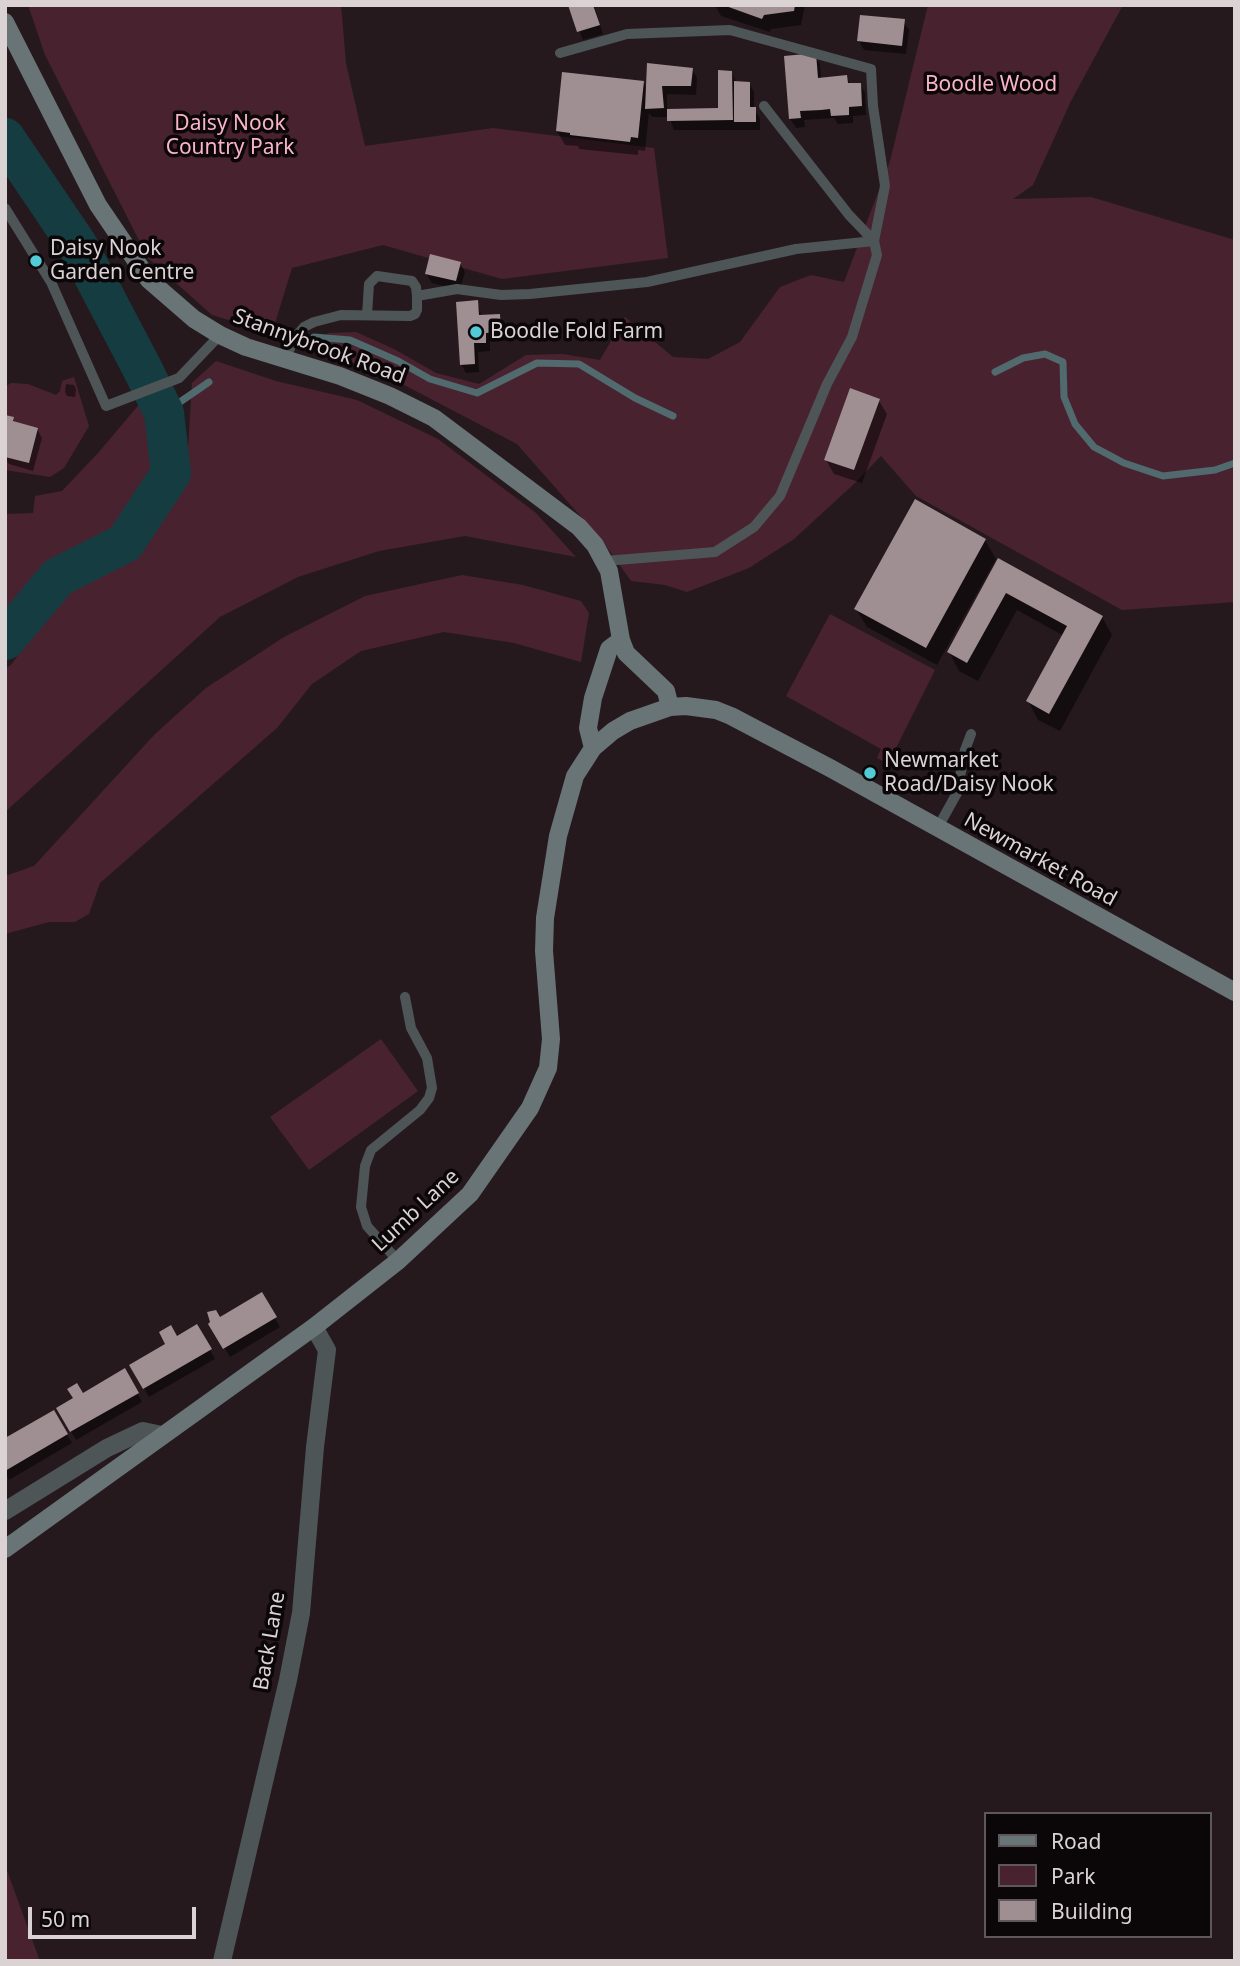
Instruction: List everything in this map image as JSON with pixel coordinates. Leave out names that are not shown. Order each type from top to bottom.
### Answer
[{"type":"street","name":"Stannybrook Road","points":[[5,22],[98,205],[149,280],[169,299],[220,335],[246,347],[378,391],[434,418],[579,527],[605,561],[613,582],[621,640],[626,653],[666,691],[670,707]]},
{"type":"street","points":[[593,748],[588,728],[593,698],[609,649],[621,640]]},
{"type":"street","name":"Lumb Lane","points":[[5,1549],[314,1327],[398,1261],[470,1194],[530,1108],[545,1077],[551,1039],[544,951],[547,905],[558,836],[575,776],[593,748],[613,731],[630,721],[670,707]]},
{"type":"street","name":"Newmarket Road","points":[[670,707],[701,708],[732,716],[1235,992]]},
{"type":"street","name":"Back Lane","points":[[222,1961],[288,1680],[301,1613],[327,1350],[314,1327]]},
{"type":"street","points":[[5,1511],[107,1447],[144,1431],[162,1435]]},
{"type":"lane","points":[[560,53],[628,34],[730,30],[872,69],[873,106],[885,186],[874,241],[877,255],[852,337],[827,384],[780,495],[754,527],[715,552],[605,561]]},
{"type":"lane","points":[[764,106],[849,215],[874,241]]},
{"type":"lane","points":[[5,208],[51,282],[106,406],[179,378],[220,335]]},
{"type":"lane","points":[[417,296],[457,289],[501,295],[530,294],[647,282],[796,248],[874,241]]},
{"type":"lane","points":[[285,358],[304,327],[320,319],[341,315],[411,316],[415,314],[416,287],[412,281],[377,276],[369,284],[367,315]]},
{"type":"lane","points":[[937,829],[957,793],[965,750],[971,734]]},
{"type":"lane","points":[[398,1261],[367,1226],[361,1207],[365,1167],[372,1150],[420,1110],[429,1098],[432,1088],[427,1058],[411,1028],[405,997]]},
{"type":"green space","name":"Daisy Nook Country Park","points":[[28,5],[341,5],[346,63],[365,146],[493,128],[654,148],[668,258],[502,279],[383,245],[292,268],[272,333],[212,315],[148,258],[45,55]]},
{"type":"green space","name":"Boodle Wood","points":[[928,5],[1123,5],[1071,101],[1033,185],[1013,199],[1091,197],[1235,240],[1235,602],[1122,610],[916,496],[881,456],[794,539],[749,568],[687,592],[665,585],[631,581],[604,543],[517,444],[387,376],[315,349],[328,333],[356,332],[394,349],[436,373],[479,384],[526,355],[563,354],[600,360],[625,317],[673,357],[708,359],[740,342],[780,287],[811,275],[844,282],[890,161]]},
{"type":"green space","points":[[216,361],[276,381],[357,400],[438,439],[536,513],[576,557],[465,536],[379,551],[298,577],[220,617],[5,812],[5,669],[11,665],[64,590],[131,559],[186,482],[192,383]]},
{"type":"green space","points":[[74,377],[89,426],[64,468],[50,477],[5,470],[5,387],[11,383],[28,384],[56,395],[60,391],[62,381]]},
{"type":"green space","points":[[151,398],[157,429],[155,477],[132,514],[117,530],[87,546],[43,582],[5,628],[5,514],[33,513],[35,496],[62,491],[142,401]]},
{"type":"green space","points":[[462,575],[523,585],[581,601],[589,613],[581,662],[514,643],[444,632],[361,651],[312,684],[277,728],[100,883],[89,914],[75,922],[49,922],[5,934],[5,876],[34,866],[155,734],[206,688],[284,637],[365,596]]},
{"type":"green space","points":[[830,614],[935,670],[888,764],[877,758],[881,749],[786,696]]},
{"type":"green space","points":[[381,1039],[418,1091],[309,1170],[270,1117]]},
{"type":"green space","points":[[5,1865],[40,1961],[5,1961]]},
{"type":"building","points":[[568,5],[593,5],[600,25],[577,32]]},
{"type":"building","points":[[723,5],[795,5],[794,11],[764,15],[762,19]]},
{"type":"building","points":[[860,15],[905,19],[902,46],[857,41]]},
{"type":"building","points":[[816,53],[818,78],[847,75],[848,83],[861,83],[862,106],[849,107],[849,115],[831,116],[830,109],[800,111],[801,118],[789,119],[784,56]]},
{"type":"building","points":[[647,63],[693,68],[691,86],[662,86],[664,108],[645,109]]},
{"type":"building","points":[[718,70],[732,71],[733,120],[667,121],[667,109],[718,108]]},
{"type":"building","points":[[562,72],[644,81],[638,138],[631,137],[630,142],[556,131]]},
{"type":"building","points":[[734,81],[750,82],[750,107],[756,107],[756,122],[734,122]]},
{"type":"building","points":[[430,254],[461,262],[456,281],[425,274]]},
{"type":"building","name":"Boodle Fold Farm","points":[[478,300],[479,315],[500,314],[501,332],[486,333],[486,343],[474,343],[475,364],[460,365],[456,302]]},
{"type":"building","points":[[850,388],[880,399],[854,470],[824,460]]},
{"type":"building","points":[[5,415],[14,417],[13,421],[38,428],[29,463],[5,457]]},
{"type":"building","points":[[915,499],[986,539],[926,648],[854,609]]},
{"type":"building","points":[[998,558],[1103,616],[1049,714],[1026,701],[1067,626],[1006,593],[967,663],[947,652]]},
{"type":"building","points":[[262,1292],[277,1317],[223,1349],[208,1324],[210,1322],[207,1312],[216,1310],[220,1317]]},
{"type":"building","points":[[197,1324],[212,1349],[143,1389],[129,1365],[165,1344],[159,1332],[171,1325],[177,1336]]},
{"type":"building","points":[[125,1368],[139,1393],[70,1432],[56,1408],[73,1398],[67,1389],[77,1383],[83,1393]]},
{"type":"building","points":[[54,1410],[68,1434],[5,1471],[5,1438]]},
{"type":"waterway","points":[[5,138],[78,246],[143,370],[164,413],[171,473],[125,543],[58,577],[5,640]]},
{"type":"waterway","points":[[314,337],[350,340],[398,361],[430,379],[477,393],[537,363],[579,364],[635,398],[673,416]]},
{"type":"waterway","points":[[995,372],[1023,358],[1045,354],[1063,362],[1064,397],[1075,424],[1094,447],[1124,463],[1163,476],[1215,470],[1235,463]]},
{"type":"waterway","points":[[164,413],[209,382]]},
{"type":"place","name":"Daisy Nook Garden Centre","points":[[36,261]]},
{"type":"place","name":"Boodle Fold Farm","points":[[476,332]]},
{"type":"place","name":"Newmarket Road/Daisy Nook","points":[[870,773]]}]
